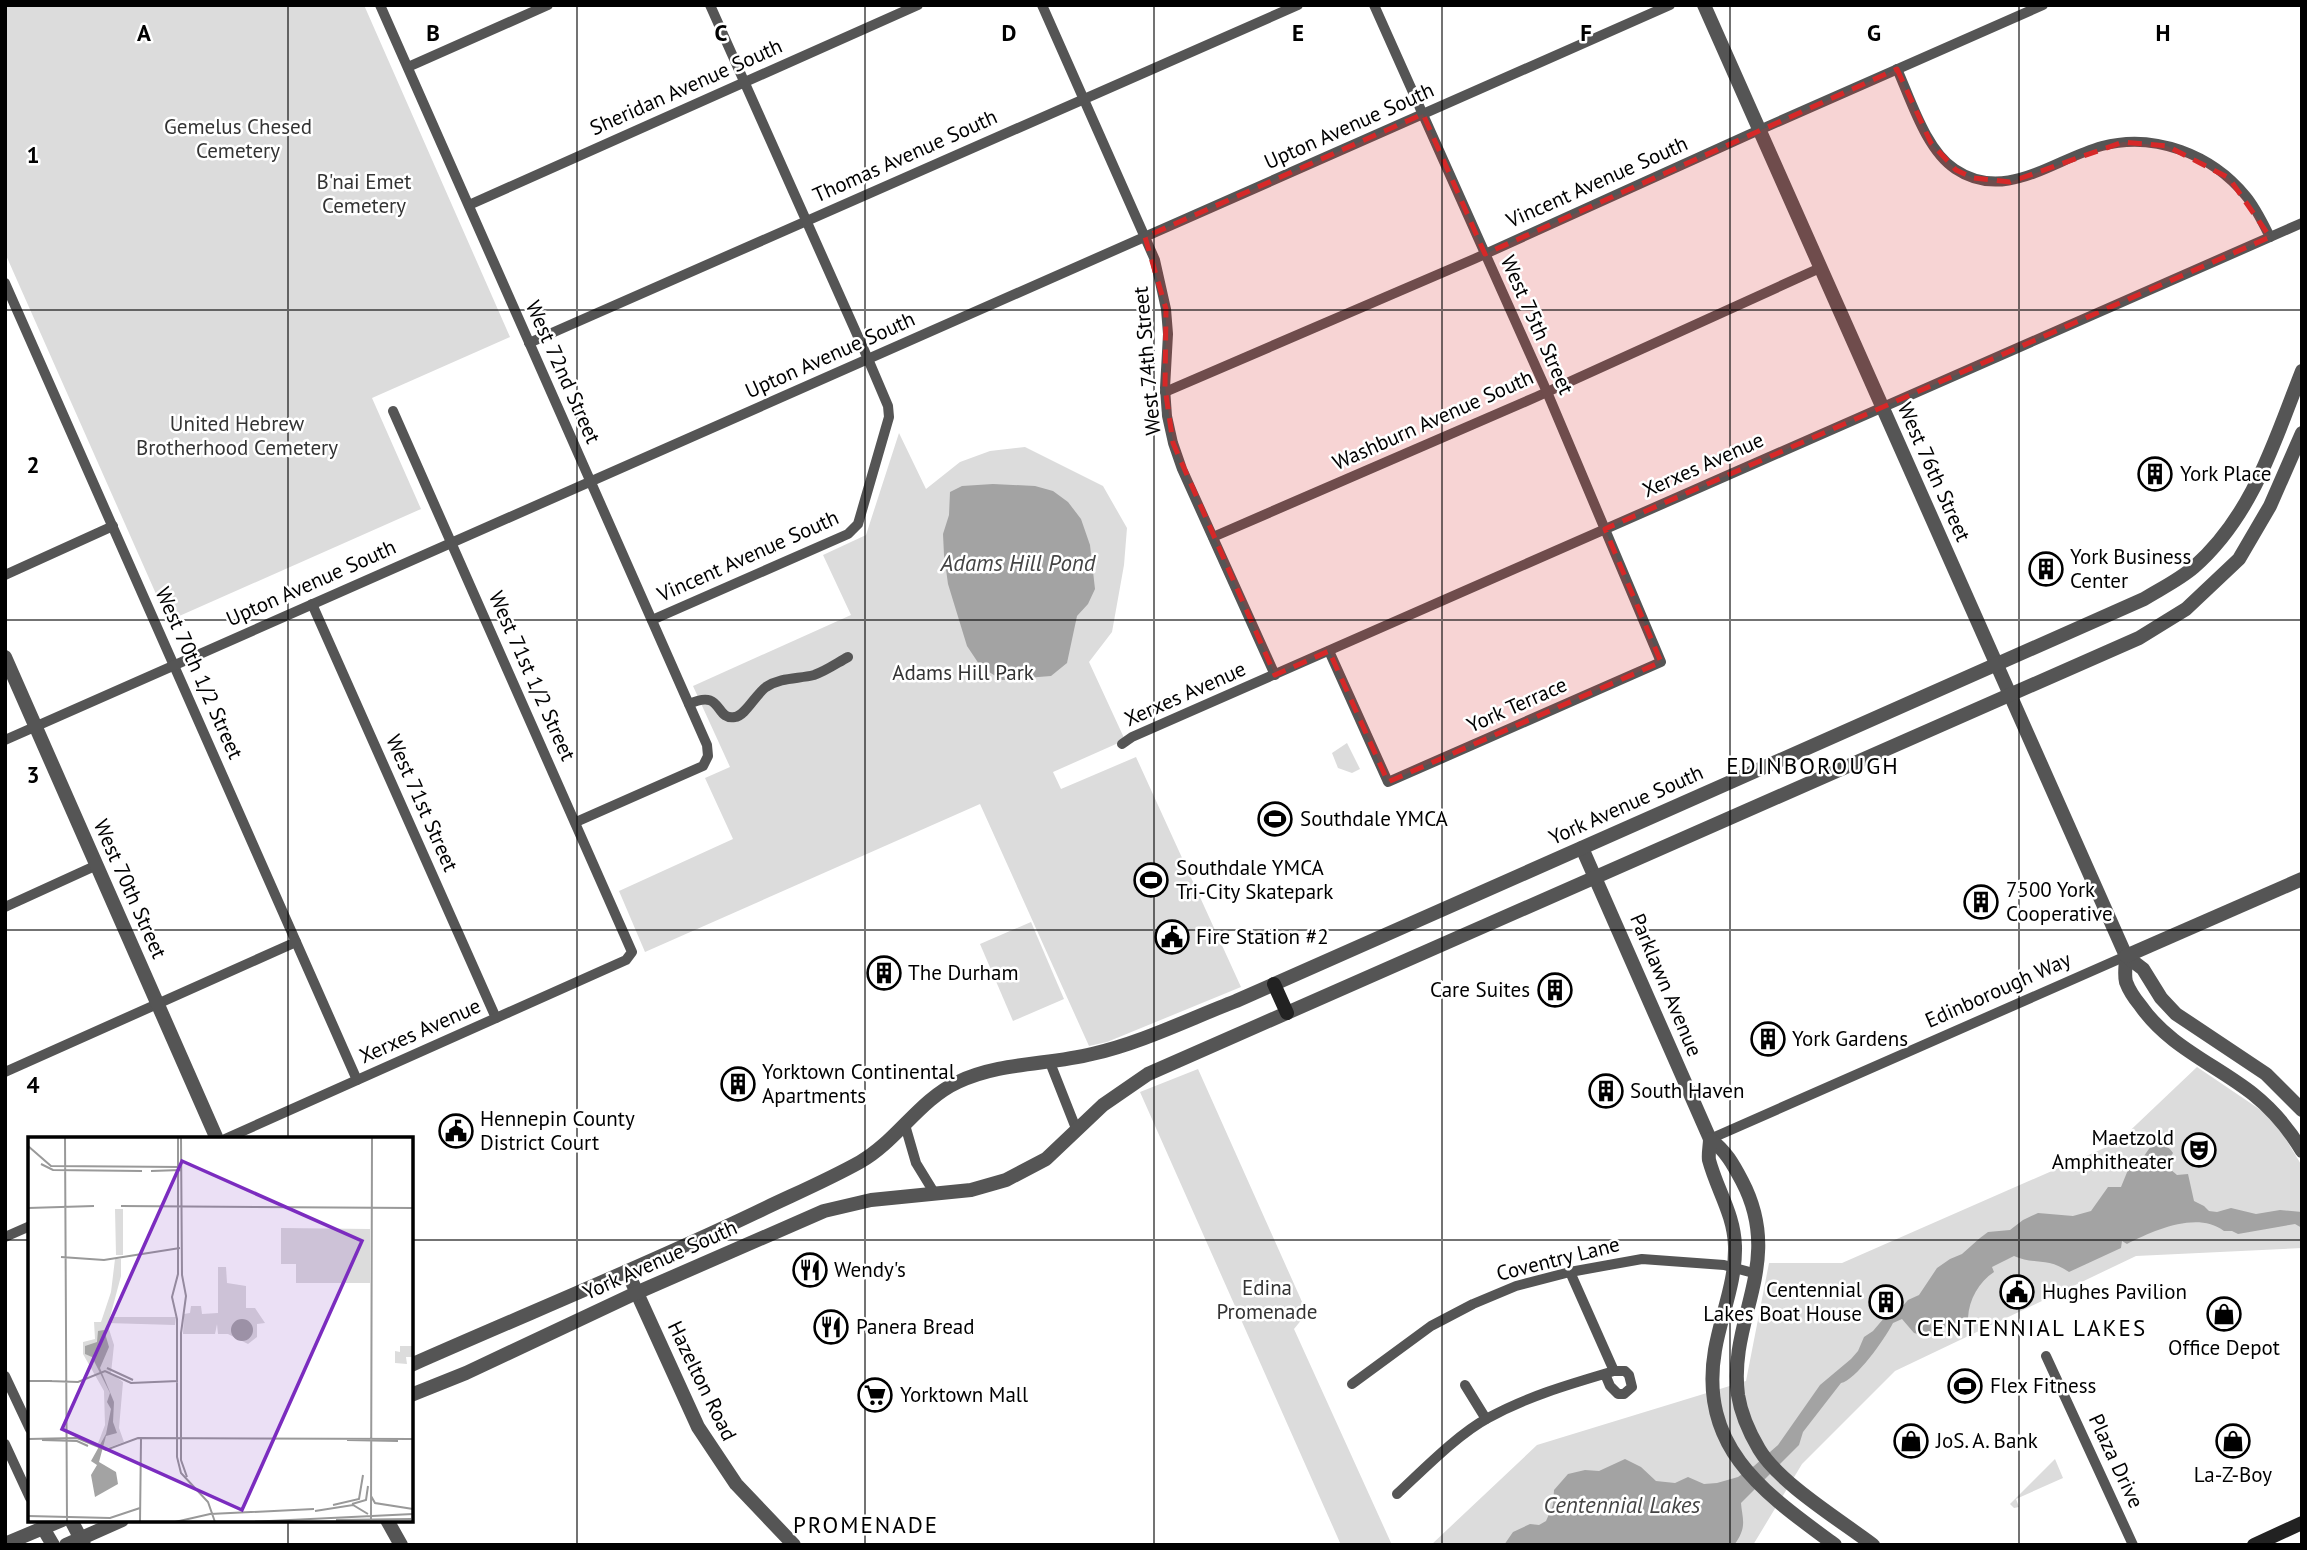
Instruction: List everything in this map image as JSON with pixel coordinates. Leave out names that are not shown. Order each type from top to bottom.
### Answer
[{"type":"main road","points":[[1274,984],[1287,1013]]},
{"type":"main road","points":[[2254,1545],[2302,1523]]},
{"type":"street","name":"West 72nd Street","points":[[380,5],[707,745],[708,756],[703,766],[576,822]]},
{"type":"street","points":[[408,67],[548,5]]},
{"type":"street","points":[[710,5],[868,359]]},
{"type":"street","name":"Sheridan Avenue South","points":[[469,205],[918,5]]},
{"type":"street","name":"West 74th Street","points":[[1042,5],[1145,237],[1162,284],[1168,334],[1165,392],[1173,443],[1275,675]]},
{"type":"street","name":"Thomas Avenue South","points":[[529,343],[1298,5]]},
{"type":"street","name":"West 75th Street","points":[[1374,5],[1547,391],[1661,662]]},
{"type":"street","name":"Upton Avenue South","points":[[5,740],[1670,5]]},
{"type":"street","name":"West 76th Street","points":[[1704,5],[2126,956],[2126,981],[2139,1004],[2159,1029],[2186,1051],[2244,1087],[2267,1105],[2302,1151]]},
{"type":"street","name":"Vincent Avenue South","points":[[1165,392],[1485,254],[2037,6]]},
{"type":"street","points":[[1897,69],[1931,143],[1942,158],[1956,170],[1973,178],[2010,182],[2101,146],[2145,141],[2189,153],[2230,178],[2246,196],[2270,237]]},
{"type":"street","name":"Xerxes Avenue","points":[[1122,744],[1125,740],[2302,223]]},
{"type":"street","name":"Washburn Avenue South","points":[[1213,537],[1820,268]]},
{"type":"street","name":"West 70th 1/2 Street","points":[[5,283],[357,1080]]},
{"type":"street","name":"Vincent Avenue South","points":[[652,620],[848,534],[858,524],[890,417],[868,359]]},
{"type":"street","name":"York Avenue South","points":[[413,1364],[699,1240],[863,1160],[905,1125],[921,1106],[957,1082],[1001,1069],[1090,1055],[1135,1041],[1274,984],[2144,599],[2193,568],[2230,529],[2259,480],[2302,371]]},
{"type":"street","name":"West 71st 1/2 Street","points":[[393,411],[576,822],[632,952],[630,957]]},
{"type":"street","name":"York Avenue South","points":[[413,1394],[466,1373],[636,1293],[824,1211],[871,1200],[971,1190],[1006,1180],[1046,1159],[1103,1105],[1149,1074],[2139,638],[2186,609],[2239,559],[2270,506],[2302,433]]},
{"type":"street","points":[[5,575],[113,526]]},
{"type":"street","name":"West 71st Street","points":[[312,604],[496,1018]]},
{"type":"street","name":"York Terrace","points":[[1329,651],[1388,782],[1661,662]]},
{"type":"street","name":"West 70th Street","points":[[5,657],[215,1137]]},
{"type":"street","points":[[689,704],[702,698],[712,699],[728,716],[735,718],[742,715],[754,697],[768,686],[789,678],[813,675],[848,657]]},
{"type":"street","name":"Parklawn Avenue","points":[[1582,848],[1710,1139],[1709,1158],[1732,1225],[1734,1268],[1713,1369],[1715,1404],[1720,1420],[1733,1453],[1760,1487],[1835,1545]]},
{"type":"street","points":[[5,906],[97,865]]},
{"type":"street","name":"Edinborough Way","points":[[1710,1139],[2302,879]]},
{"type":"street","points":[[5,1072],[296,942]]},
{"type":"street","name":"West 76th Street","points":[[2126,956],[2143,969],[2161,998],[2176,1014],[2266,1074],[2302,1110]]},
{"type":"street","name":"Xerxes Avenue","points":[[229,1137],[630,957]]},
{"type":"street","points":[[1049,1060],[1077,1131]]},
{"type":"street","points":[[905,1125],[916,1163],[935,1194]]},
{"type":"street","name":"Parklawn Avenue","points":[[1710,1139],[1725,1150],[1751,1202],[1759,1242],[1757,1273],[1740,1350],[1738,1393],[1747,1426],[1761,1452],[1776,1470],[1873,1545]]},
{"type":"street","points":[[5,1237],[28,1227]]},
{"type":"street","name":"Coventry Lane","points":[[1352,1384],[1431,1326],[1516,1286],[1570,1272],[1642,1259],[1734,1268],[1757,1273]]},
{"type":"street","name":"Hazelton Road","points":[[627,1272],[683,1396],[716,1456],[736,1484],[794,1545]]},
{"type":"street","points":[[1397,1494],[1435,1459],[1486,1419],[1545,1391],[1609,1372],[1570,1272]]},
{"type":"street","name":"Plaza Drive","points":[[2046,1356],[2133,1545]]},
{"type":"street","points":[[5,1376],[28,1425]]},
{"type":"street","points":[[1465,1385],[1486,1419]]},
{"type":"street","points":[[5,1444],[28,1494]]},
{"type":"street","points":[[72,1522],[83,1541]]},
{"type":"street","points":[[66,1545],[83,1541],[118,1522]]},
{"type":"street","points":[[5,1544],[41,1524],[53,1545]]},
{"type":"highlighted area","points":[[1897,69],[1931,143],[1956,170],[1973,178],[2010,182],[2123,142],[2167,146],[2229,178],[2270,237],[1605,529],[1661,662],[1388,782],[1329,651],[1275,675],[1173,443],[1165,388],[1166,309],[1145,237],[1423,114],[1485,254]]},
{"type":"green space","points":[[5,5],[364,5],[510,337],[372,398],[421,509],[168,621],[5,253]]},
{"type":"green space","name":"Adams Hill Park","points":[[899,433],[926,489],[960,462],[990,451],[1025,447],[1103,486],[1127,528],[1124,565],[1112,632],[1089,662],[1125,740],[1053,772],[1061,789],[1136,757],[1241,987],[1107,1042],[1089,1046],[980,804],[645,952],[619,891],[733,839],[705,778],[730,767],[693,686],[851,615],[823,555],[866,535]]},
{"type":"green space","points":[[1347,743],[1360,769],[1352,773],[1338,768],[1332,753]]},
{"type":"green space","points":[[1031,922],[1064,999],[1013,1021],[980,944]]},
{"type":"green space","points":[[2197,1067],[2274,1119],[2302,1166],[2302,1248],[2136,1256],[1895,1371],[1802,1464],[1753,1545],[1431,1545],[1537,1445],[1746,1381],[1769,1263],[1842,1263],[2118,1142]]},
{"type":"green space","name":"Edina Promenade","points":[[1198,1069],[1307,1313],[1294,1329],[1392,1545],[1341,1545],[1140,1092]]},
{"type":"green space","points":[[2055,1459],[2063,1478],[2016,1499],[2019,1507],[2014,1508],[2010,1504]]},
{"type":"water","name":"Adams Hill Pond","points":[[962,486],[1035,486],[1053,491],[1068,502],[1081,519],[1090,545],[1095,589],[1088,604],[1077,616],[1067,663],[1051,676],[1002,680],[981,667],[967,646],[948,584],[943,534],[949,515],[950,492]]},
{"type":"water","name":"Centennial Lakes","points":[[2153,1143],[2164,1145],[2171,1150],[2173,1153],[2168,1161],[2170,1169],[2177,1175],[2188,1174],[2194,1201],[2209,1211],[2231,1208],[2256,1214],[2280,1210],[2302,1212],[2302,1228],[2295,1224],[2238,1234],[2213,1225],[2189,1223],[2163,1228],[2127,1244],[2122,1241],[2121,1248],[2069,1272],[2054,1264],[2014,1256],[1992,1267],[1994,1272],[1984,1281],[1973,1298],[1968,1318],[1925,1336],[1914,1333],[1902,1319],[1893,1323],[1869,1358],[1854,1375],[1841,1383],[1803,1432],[1799,1445],[1741,1503],[1743,1528],[1734,1545],[1504,1545],[1513,1532],[1530,1524],[1539,1525],[1546,1521],[1553,1505],[1554,1490],[1568,1474],[1585,1470],[1599,1471],[1625,1459],[1641,1467],[1656,1481],[1675,1483],[1688,1477],[1704,1484],[1738,1477],[1778,1445],[1820,1385],[1851,1359],[1864,1337],[1873,1331],[1890,1311],[1900,1309],[1908,1300],[1919,1295],[1937,1268],[1962,1254],[1988,1232],[2010,1230],[2038,1213],[2073,1216],[2091,1211],[2108,1187],[2121,1187],[2130,1165],[2144,1156]]},
{"type":"place","name":"York Place","points":[[2155,474]]},
{"type":"place","name":"York Business Center","points":[[2046,569]]},
{"type":"place","name":"Southdale YMCA","points":[[1275,819]]},
{"type":"place","name":"Southdale YMCA Tri-City Skatepark","points":[[1151,880]]},
{"type":"place","name":"7500 York Cooperative","points":[[1981,902]]},
{"type":"place","name":"Fire Station #2","points":[[1172,937]]},
{"type":"place","name":"The Durham","points":[[884,973]]},
{"type":"place","name":"Care Suites","points":[[1555,990]]},
{"type":"place","name":"York Gardens","points":[[1768,1039]]},
{"type":"place","name":"Yorktown Continental Apartments","points":[[738,1084]]},
{"type":"place","name":"South Haven","points":[[1606,1091]]},
{"type":"place","name":"Hennepin County District Court","points":[[456,1131]]},
{"type":"place","name":"Maetzold Amphitheater","points":[[2199,1150]]},
{"type":"place","name":"Wendy's","points":[[810,1270]]},
{"type":"place","name":"Hughes Pavilion","points":[[2017,1292]]},
{"type":"place","name":"Centennial Lakes Boat House","points":[[1886,1302]]},
{"type":"place","name":"Office Depot","points":[[2224,1314]]},
{"type":"place","name":"Panera Bread","points":[[831,1327]]},
{"type":"place","name":"Flex Fitness","points":[[1965,1386]]},
{"type":"place","name":"Yorktown Mall","points":[[875,1395]]},
{"type":"place","name":"JoS. A. Bank","points":[[1911,1441]]},
{"type":"place","name":"La-Z-Boy","points":[[2233,1441]]},
{"type":"district","name":"EDINBOROUGH","points":[[1813,766]]},
{"type":"district","name":"CENTENNIAL LAKES","points":[[2032,1328]]},
{"type":"district","name":"PROMENADE","points":[[866,1525]]},
{"type":"park label","name":"Gemelus Chesed Cemetery","points":[[238,139]]},
{"type":"park label","name":"B'nai Emet Cemetery","points":[[364,194]]},
{"type":"park label","name":"United Hebrew Brotherhood Cemetery","points":[[237,436]]}]
